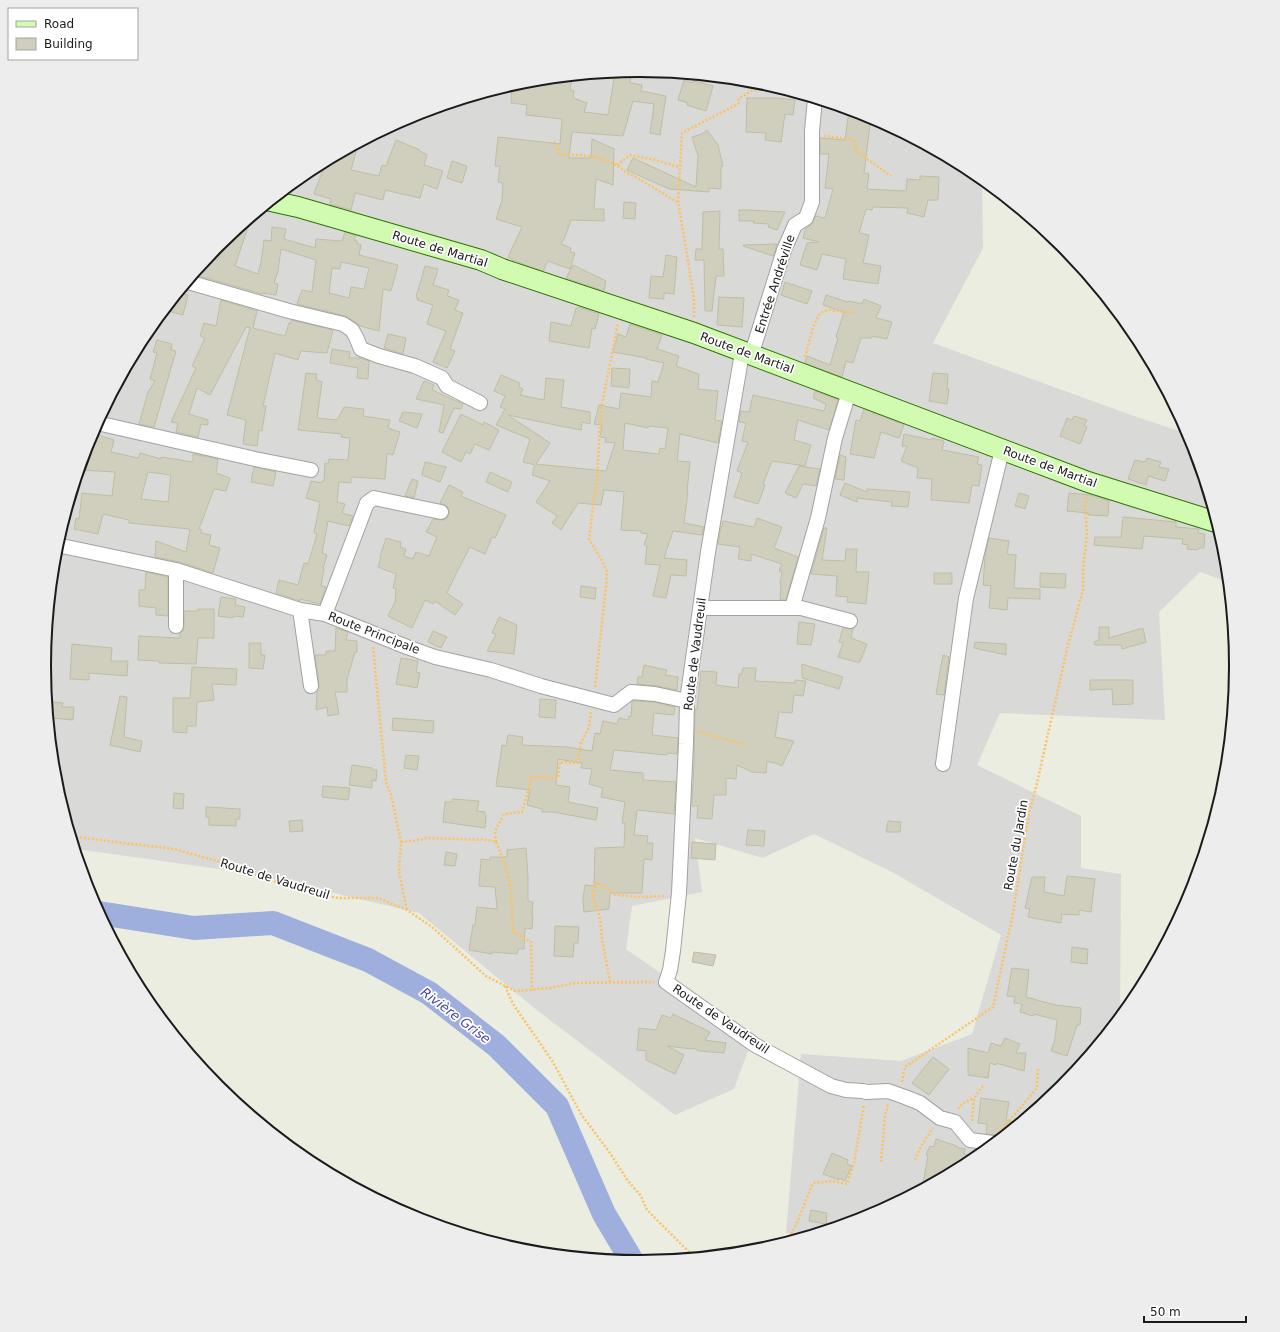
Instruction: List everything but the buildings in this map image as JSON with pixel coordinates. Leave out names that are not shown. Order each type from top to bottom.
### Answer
[{"type":"street","name":"Entrée Andréville","points":[[747,354],[784,250],[795,225],[806,218],[812,202],[812,134],[815,104]]},
{"type":"street","name":"Route de Martial","points":[[277,202],[481,260],[621,310],[694,333],[1088,482],[1211,520]]},
{"type":"street","points":[[193,283],[289,311],[343,324],[352,330],[361,349],[378,356],[415,366],[442,378],[447,386],[480,403]]},
{"type":"street","name":"Route de Vaudreuil","points":[[747,354],[708,552],[687,701],[679,893],[673,951],[670,970],[666,982],[755,1045],[831,1086],[846,1090],[866,1092],[888,1091],[899,1095],[920,1104],[945,1119],[954,1122],[970,1140]]},
{"type":"street","points":[[792,608],[818,518],[835,438],[849,392]]},
{"type":"street","points":[[103,424],[254,459],[311,470]]},
{"type":"street","points":[[943,764],[966,598],[1002,450]]},
{"type":"street","points":[[325,614],[367,503],[374,498],[441,512]]},
{"type":"street","name":"Route Principale","points":[[63,546],[176,570],[300,610],[325,614],[406,647],[436,657],[491,670],[541,686],[593,700],[614,705],[631,692],[655,694],[687,701]]},
{"type":"street","points":[[176,570],[176,626]]},
{"type":"street","points":[[700,608],[801,608],[850,621]]},
{"type":"street","points":[[300,610],[311,686]]},
{"type":"street","points":[[970,1140],[986,1142]]},
{"type":"path","points":[[694,333],[694,300],[678,202],[682,133],[738,104],[738,98],[753,90],[763,90]]},
{"type":"path","points":[[812,134],[855,140],[856,151],[891,176]]},
{"type":"path","points":[[554,141],[558,148],[559,155],[596,157],[617,165],[624,172],[641,180],[678,202]]},
{"type":"path","points":[[617,165],[630,155],[656,160],[679,167]]},
{"type":"path","points":[[532,990],[531,942],[513,932],[511,888],[505,863],[496,842],[495,831],[504,814],[522,812],[532,777],[558,778],[560,762],[578,763],[581,742],[589,727],[607,572],[589,539],[597,478],[601,409],[621,310]]},
{"type":"path","points":[[800,373],[813,327],[820,313],[828,310],[854,313]]},
{"type":"path","name":"Route du Jardin","points":[[899,1095],[905,1067],[993,1007],[1013,913],[1028,814],[1037,783],[1068,645],[1084,590],[1083,570],[1087,533],[1085,509],[1088,482]]},
{"type":"path","points":[[372,632],[386,782],[392,795],[401,842],[399,872],[407,910]]},
{"type":"path","points":[[687,728],[746,744]]},
{"type":"path","name":"Route de Vaudreuil","points":[[77,837],[174,848],[221,862],[268,880],[309,892],[338,898],[378,898],[407,910],[432,927],[486,976],[515,991],[550,988],[576,983],[666,982]]},
{"type":"path","points":[[401,842],[426,838],[487,840],[496,842]]},
{"type":"path","points":[[610,982],[602,939],[600,918],[593,898],[596,882],[616,895],[659,897],[679,893]]},
{"type":"path","points":[[505,986],[513,1004],[553,1062],[581,1114],[610,1153],[628,1181],[641,1196],[647,1210],[690,1253]]},
{"type":"path","points":[[1003,1130],[1037,1088],[1038,1069]]},
{"type":"path","points":[[915,1160],[921,1146],[945,1119],[963,1103],[974,1098],[983,1086]]},
{"type":"path","points":[[881,1162],[885,1116],[889,1099],[899,1095]]},
{"type":"path","points":[[970,1140],[974,1098]]},
{"type":"path","points":[[790,1236],[813,1183],[832,1181],[847,1184],[854,1163],[862,1115]]},
{"type":"shaded area","points":[[601,78],[679,78],[717,82],[755,88],[829,108],[901,138],[934,156],[982,187],[983,248],[933,343],[1180,431],[1198,477],[1209,514],[1218,551],[1223,580],[1200,572],[1159,612],[1165,720],[1000,713],[977,765],[1081,816],[1081,868],[1121,874],[1120,1007],[1083,1054],[1028,1109],[999,1133],[967,1156],[901,1194],[829,1224],[794,1234],[786,1233],[801,1054],[901,1061],[972,1034],[1001,935],[892,872],[814,834],[763,858],[695,838],[702,892],[632,906],[626,949],[753,1037],[734,1089],[675,1115],[538,1011],[419,913],[248,873],[80,850],[62,781],[52,705],[52,627],[62,551],[82,477],[112,405],[130,371],[150,339],[173,307],[197,278],[224,250],[252,223],[281,199],[313,176],[379,138],[451,108],[488,97],[525,88]]},
{"type":"waterway","name":"Rivière Grise","points":[[106,914],[194,928],[273,923],[368,960],[429,993],[497,1046],[557,1106],[604,1214],[628,1255]]}]
